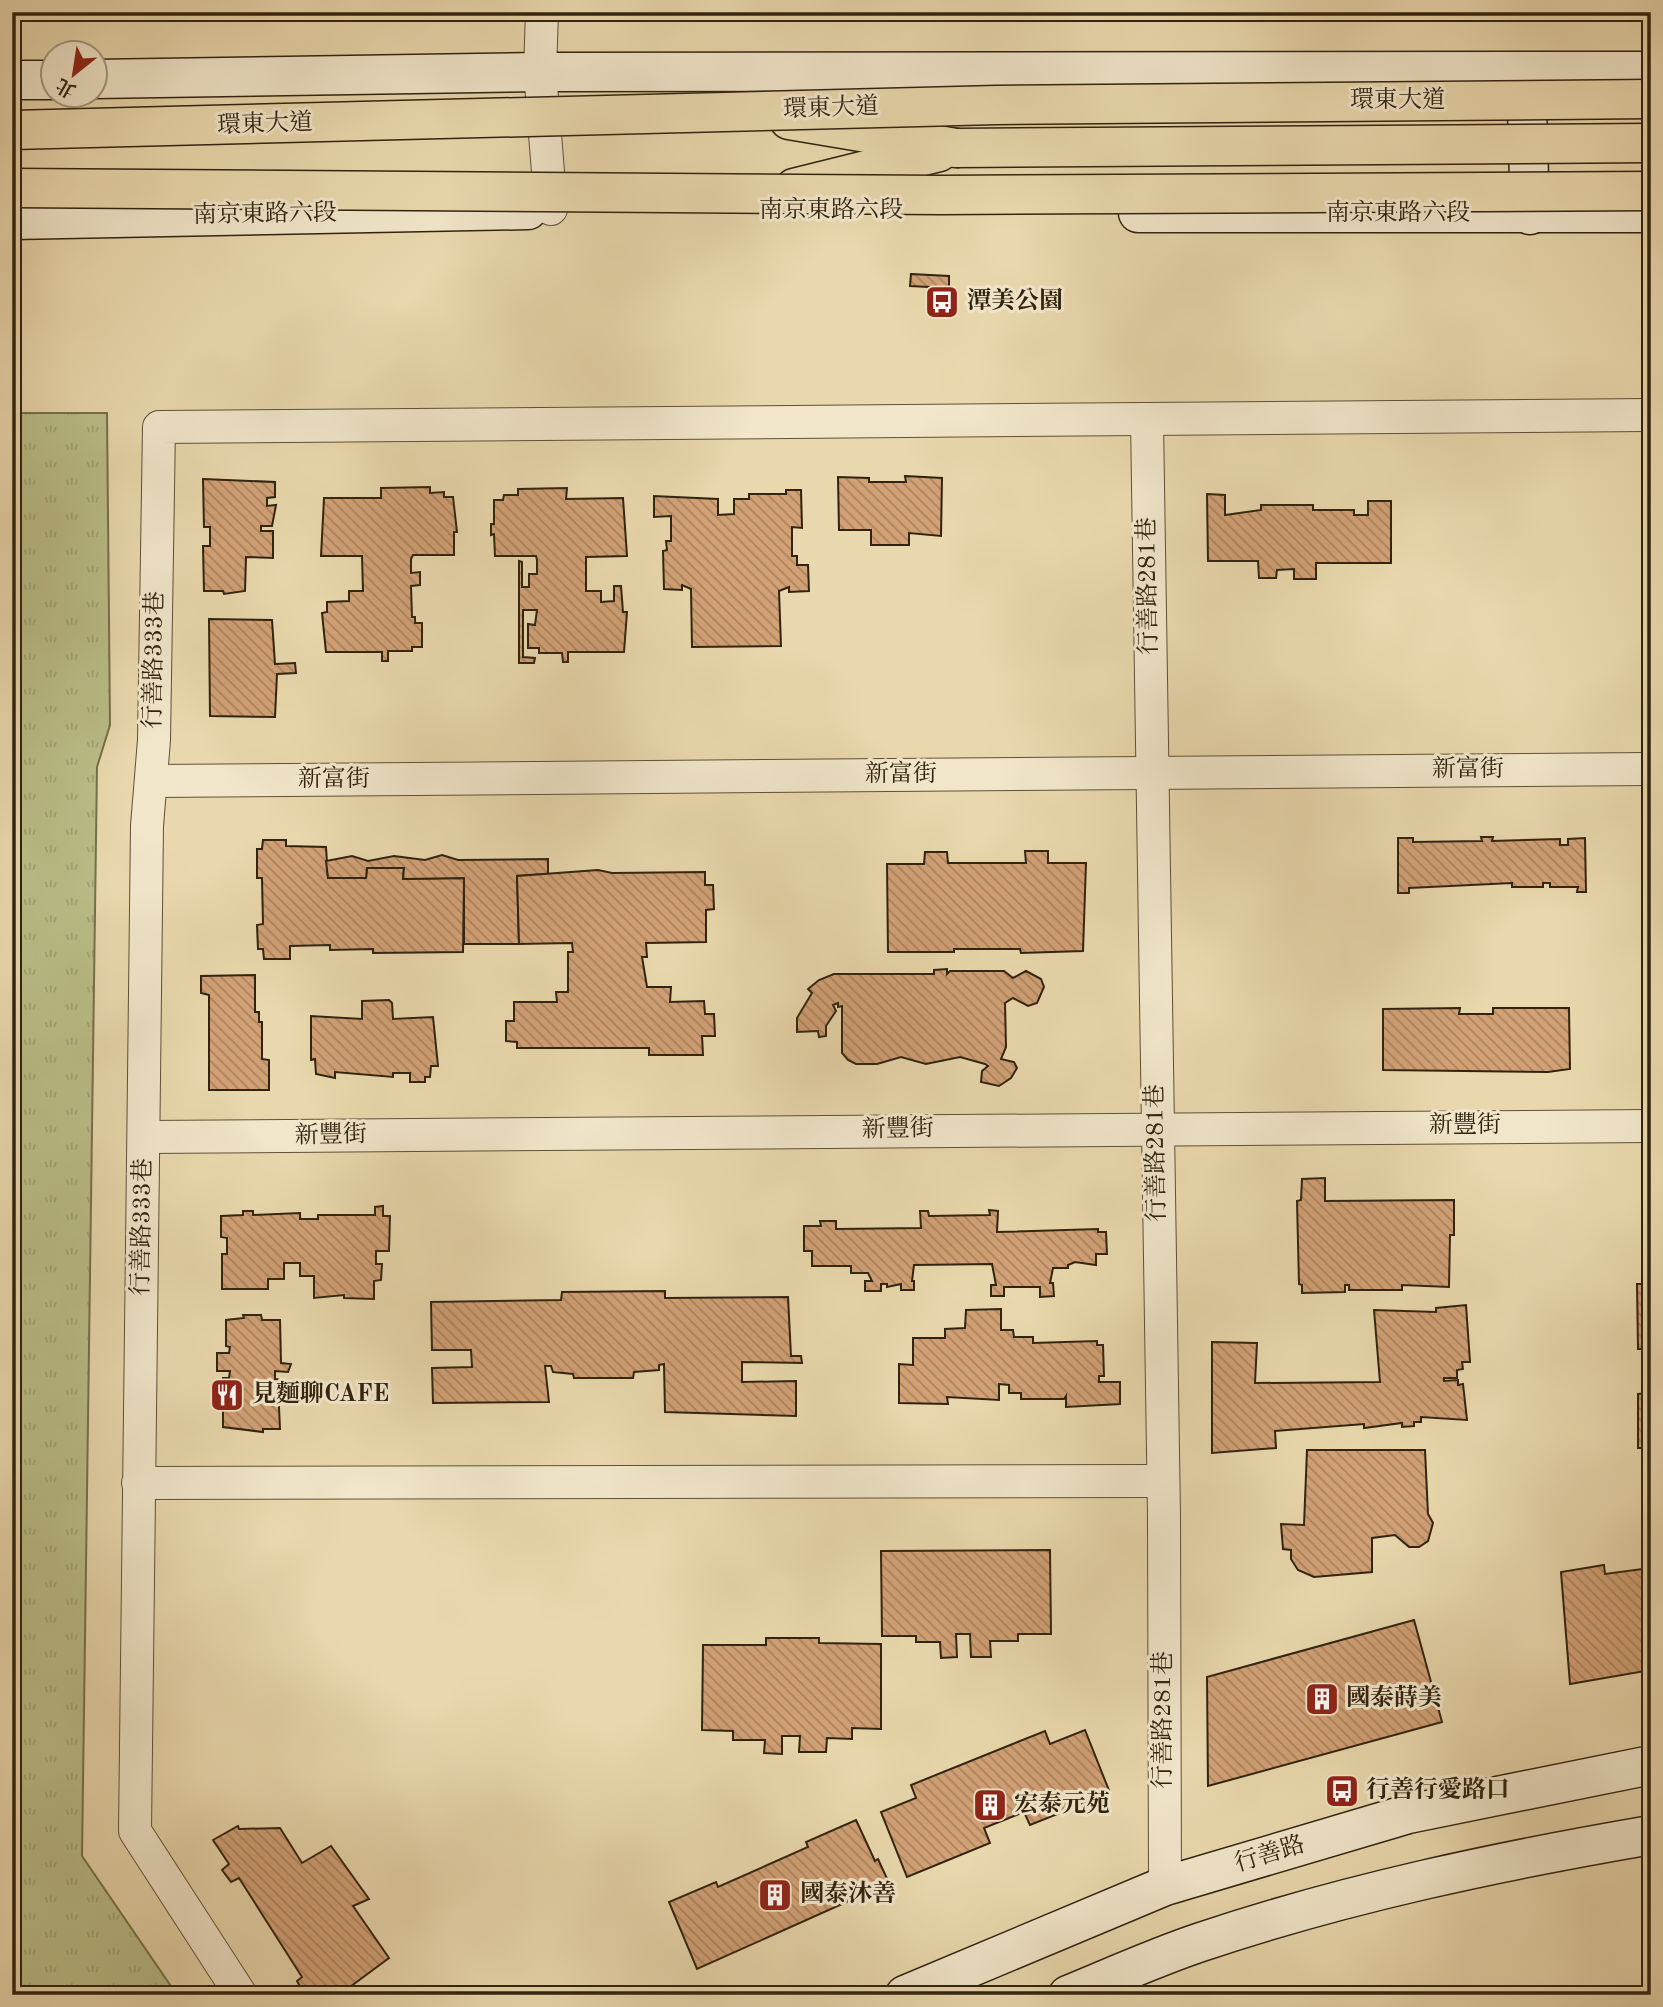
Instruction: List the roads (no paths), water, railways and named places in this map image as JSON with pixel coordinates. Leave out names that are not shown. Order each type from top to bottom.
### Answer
[{"type":"highway","name":"環東大道","points":[[12,130],[997,104],[1651,99]]},
{"type":"highway","points":[[741,112],[956,148],[1651,143]]},
{"type":"highway","points":[[768,194],[956,148]]},
{"type":"highway","points":[[12,188],[768,194],[1651,191]]},
{"type":"main road","points":[[108,79],[540,72],[1651,71]]},
{"type":"main road","points":[[1526,72],[1530,215]]},
{"type":"main road","points":[[12,80],[38,80]]},
{"type":"main road","name":"南京東路六段","points":[[12,220],[551,209],[1530,215],[1651,213]]},
{"type":"main road","name":"行善路","points":[[905,1995],[1165,1886],[1408,1814],[1651,1765]]},
{"type":"main road","points":[[1068,1995],[1200,1942],[1329,1904],[1546,1853],[1651,1835]]},
{"type":"street","points":[[542,12],[540,72],[551,209]]},
{"type":"street","points":[[1147,420],[1651,415]]},
{"type":"street","name":"行善路333巷","points":[[241,1995],[135,1831],[147,826],[151,781],[159,427],[1147,420]]},
{"type":"street","name":"行善路281巷","points":[[1147,420],[1163,1481],[1165,1886]]},
{"type":"street","name":"新富街","points":[[151,781],[1651,769]]},
{"type":"street","name":"新豐街","points":[[145,1137],[1157,1127],[1651,1126]]},
{"type":"street","points":[[138,1483],[1163,1481]]},
{"type":"place","name":"潭美公園","points":[[942,302]]},
{"type":"place","name":"見麵聊CAFE","points":[[227,1395]]},
{"type":"place","name":"國泰蒔美","points":[[1322,1699]]},
{"type":"place","name":"行善行愛路口","points":[[1342,1791]]},
{"type":"place","name":"宏泰元苑","points":[[990,1805]]},
{"type":"place","name":"國泰沐善","points":[[775,1895]]}]
